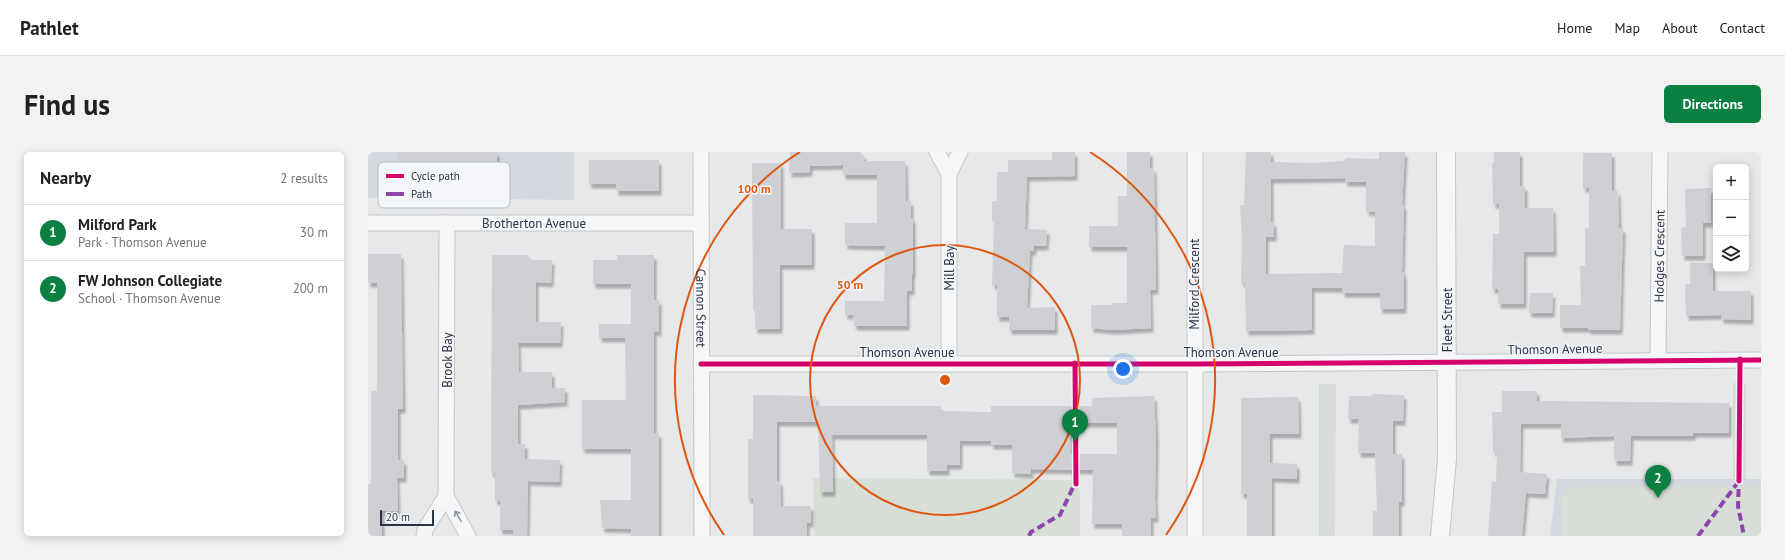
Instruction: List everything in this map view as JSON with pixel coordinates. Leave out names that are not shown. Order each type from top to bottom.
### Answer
[{"type":"street","name":"Cannon Street","points":[[701,152],[702,536]]},
{"type":"street","name":"Mill Bay","points":[[937,152],[949,174]]},
{"type":"street","name":"Mill Bay","points":[[949,363],[949,174],[960,152]]},
{"type":"street","name":"Milford Crescent","points":[[1195,152],[1195,536]]},
{"type":"street","name":"Fleet Street","points":[[1440,536],[1447,459],[1446,152]]},
{"type":"street","name":"Hodges Crescent","points":[[1658,359],[1660,152]]},
{"type":"street","name":"Brotherton Avenue","points":[[368,223],[701,223]]},
{"type":"street","name":"Brook Bay","points":[[424,536],[446,496],[447,223]]},
{"type":"street","name":"Thomson Avenue","points":[[701,364],[1194,364],[1658,359],[1761,360]]},
{"type":"street","name":"Brook Bay","points":[[446,496],[468,536]]},
{"type":"shaded area","points":[[368,152],[574,152],[574,200],[510,199],[510,162],[378,162],[378,198],[368,198]]},
{"type":"shaded area","points":[[1071,379],[1079,379],[1080,536],[814,536],[813,478],[1071,480]]},
{"type":"shaded area","points":[[1733,383],[1746,383],[1746,479],[1733,479]]},
{"type":"shaded area","points":[[1319,384],[1336,384],[1335,536],[1319,536]]},
{"type":"shaded area","points":[[1557,479],[1761,479],[1761,536],[1550,536]]},
{"type":"shaded area","points":[[1573,487],[1761,487],[1761,536],[1561,536],[1561,498]]},
{"type":"building","points":[[398,152],[497,152],[497,162],[398,162]]},
{"type":"building","points":[[790,152],[861,152],[861,155],[864,155],[864,161],[905,161],[906,201],[911,201],[911,218],[913,218],[913,274],[912,291],[907,291],[907,326],[854,326],[853,315],[845,315],[845,301],[884,301],[885,246],[845,245],[845,223],[877,223],[877,175],[843,175],[843,165],[810,166],[810,172],[789,173]]},
{"type":"building","points":[[1052,152],[1075,152],[1075,176],[1027,177],[1025,229],[1047,230],[1046,246],[1034,246],[1034,251],[1030,251],[1027,308],[1055,307],[1055,330],[1009,330],[1009,317],[997,317],[997,285],[992,285],[994,221],[992,221],[992,201],[997,201],[997,172],[1008,172],[1008,160],[1052,160]]},
{"type":"building","points":[[1127,152],[1150,152],[1150,168],[1154,168],[1156,290],[1150,290],[1151,328],[1112,330],[1091,328],[1091,305],[1127,303],[1127,247],[1089,247],[1089,226],[1118,226],[1118,196],[1127,196]]},
{"type":"building","points":[[1246,152],[1271,152],[1271,162],[1314,163],[1345,161],[1345,158],[1379,159],[1379,152],[1405,152],[1402,205],[1404,205],[1402,272],[1404,272],[1404,309],[1380,309],[1380,293],[1342,293],[1342,288],[1312,288],[1312,330],[1246,331],[1245,283],[1241,283],[1242,241],[1240,205],[1244,205]],"holes":[[[1345,178],[1345,182],[1366,182],[1366,211],[1375,212],[1375,246],[1344,245],[1342,273],[1266,274],[1266,237],[1274,237],[1274,222],[1271,222],[1271,179]]]},
{"type":"building","points":[[1494,152],[1520,152],[1520,186],[1525,186],[1525,208],[1553,208],[1554,252],[1524,252],[1524,304],[1498,304],[1498,289],[1492,289],[1493,234],[1499,234],[1499,204],[1493,204],[1492,163],[1494,163]]},
{"type":"building","points":[[1583,153],[1612,153],[1612,191],[1618,191],[1619,228],[1623,228],[1620,330],[1560,328],[1560,305],[1581,305],[1580,266],[1585,266],[1585,228],[1589,228],[1589,188],[1583,188]]},
{"type":"building","points":[[589,160],[659,160],[659,191],[616,191],[616,184],[589,184]]},
{"type":"building","points":[[752,163],[781,163],[781,229],[812,229],[812,265],[780,265],[780,329],[755,329],[755,310],[753,310]]},
{"type":"building","points":[[1711,188],[1711,223],[1703,223],[1703,256],[1682,256],[1681,228],[1686,227],[1685,189]]},
{"type":"building","points":[[368,254],[401,254],[403,409],[398,409],[398,460],[404,460],[404,478],[397,478],[398,511],[382,511],[382,536],[368,536],[368,484],[371,484],[371,391],[377,391],[377,283],[368,283]]},
{"type":"building","points":[[492,255],[529,255],[529,260],[552,260],[551,283],[536,282],[536,322],[561,322],[560,343],[518,343],[519,372],[552,372],[552,388],[565,388],[565,402],[518,405],[518,444],[525,444],[525,459],[560,460],[559,482],[528,481],[527,536],[513,536],[513,530],[500,530],[500,501],[495,501],[495,473],[491,473]]},
{"type":"building","points":[[617,255],[654,255],[654,300],[659,300],[659,332],[654,331],[654,433],[659,433],[659,536],[631,536],[631,529],[602,528],[600,500],[631,500],[631,449],[582,449],[582,400],[626,400],[625,338],[599,338],[599,324],[631,324],[631,284],[593,284],[593,260],[617,260]]},
{"type":"building","points":[[1690,263],[1713,263],[1713,291],[1751,291],[1751,320],[1721,319],[1721,315],[1686,316],[1685,284],[1690,284]]},
{"type":"building","points":[[1530,293],[1553,293],[1552,313],[1529,313]]},
{"type":"building","points":[[1502,391],[1537,391],[1537,401],[1729,403],[1729,433],[1693,433],[1693,436],[1631,436],[1630,461],[1614,461],[1614,436],[1561,438],[1561,424],[1521,424],[1520,472],[1547,474],[1545,494],[1526,493],[1522,536],[1488,536],[1492,482],[1496,482],[1497,452],[1493,452],[1492,412],[1502,412]]},
{"type":"building","points":[[1372,394],[1404,395],[1403,421],[1393,421],[1393,454],[1402,454],[1402,502],[1399,502],[1399,536],[1373,536],[1373,511],[1377,511],[1375,453],[1358,453],[1359,419],[1348,419],[1349,396],[1372,396]]},
{"type":"building","points":[[753,395],[816,396],[816,406],[941,406],[941,411],[991,412],[991,406],[1092,406],[1092,398],[1154,396],[1156,438],[1156,518],[1151,518],[1151,536],[1122,536],[1122,524],[1092,524],[1093,470],[1031,469],[1031,474],[1012,473],[1012,445],[991,445],[991,441],[960,441],[960,465],[947,465],[947,471],[927,471],[927,435],[832,435],[833,492],[820,492],[818,422],[777,422],[777,481],[780,481],[781,506],[811,506],[811,523],[807,523],[807,536],[753,536],[753,499],[748,499],[748,439],[753,439]],"holes":[[[1071,423],[1117,423],[1117,454],[1070,454]]]},
{"type":"building","points":[[1298,397],[1299,434],[1270,434],[1270,463],[1297,464],[1297,479],[1272,478],[1272,536],[1247,536],[1247,494],[1241,494],[1241,398]]},
{"type":"marked path","points":[[1739,477],[1738,506],[1744,536]]},
{"type":"marked path","points":[[1029,536],[1031,532],[1060,515],[1076,481]]},
{"type":"marked path","points":[[1698,536],[1739,481]]},
{"type":"cycle path","points":[[1739,481],[1740,359]]},
{"type":"cycle path","points":[[701,364],[1194,364],[1761,360]]},
{"type":"cycle path","points":[[1075,363],[1076,484]]},
{"type":"place","name":"Milford Park","points":[[1075,442]]},
{"type":"place","name":"FW Johnson Collegiate","points":[[1658,498]]}]
